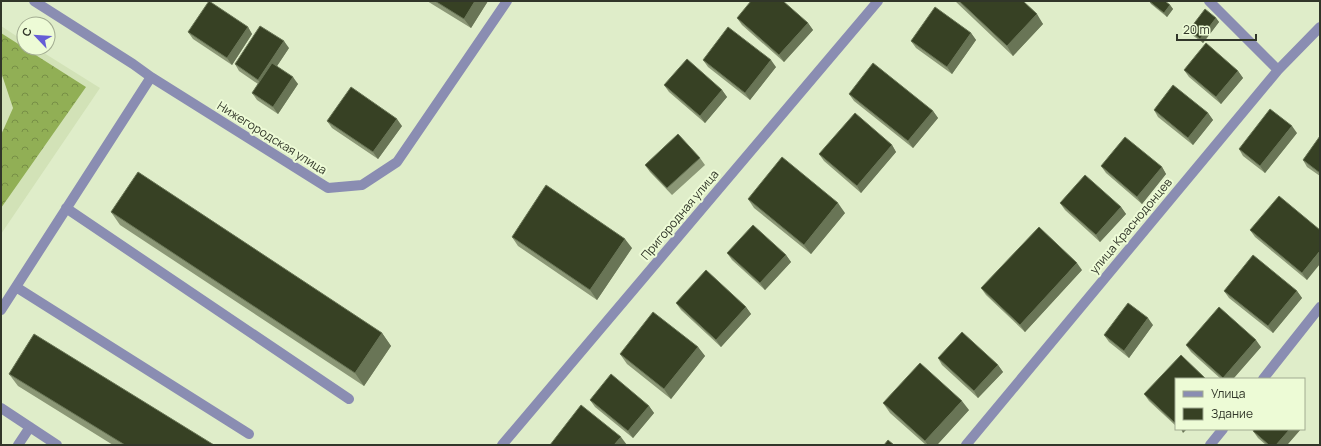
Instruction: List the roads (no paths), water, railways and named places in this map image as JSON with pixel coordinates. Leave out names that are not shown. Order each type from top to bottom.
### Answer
[{"type":"street","name":"Нижегородская улица","points":[[34,1],[126,60],[151,78],[328,188],[362,185],[397,162],[507,1]]},
{"type":"street","name":"Пригородная улица","points":[[502,445],[878,1]]},
{"type":"street","points":[[1209,1],[1278,70]]},
{"type":"street","name":"улица Краснодонцев","points":[[966,445],[1278,70],[1320,26]]},
{"type":"street","points":[[1,310],[151,78]]},
{"type":"street","points":[[66,208],[349,399]]},
{"type":"street","points":[[16,287],[249,434]]},
{"type":"street","points":[[1264,378],[1320,307]]},
{"type":"street","points":[[1,408],[57,445]]},
{"type":"street","points":[[18,445],[30,427]]},
{"type":"street","points":[[1210,445],[1222,430]]}]
